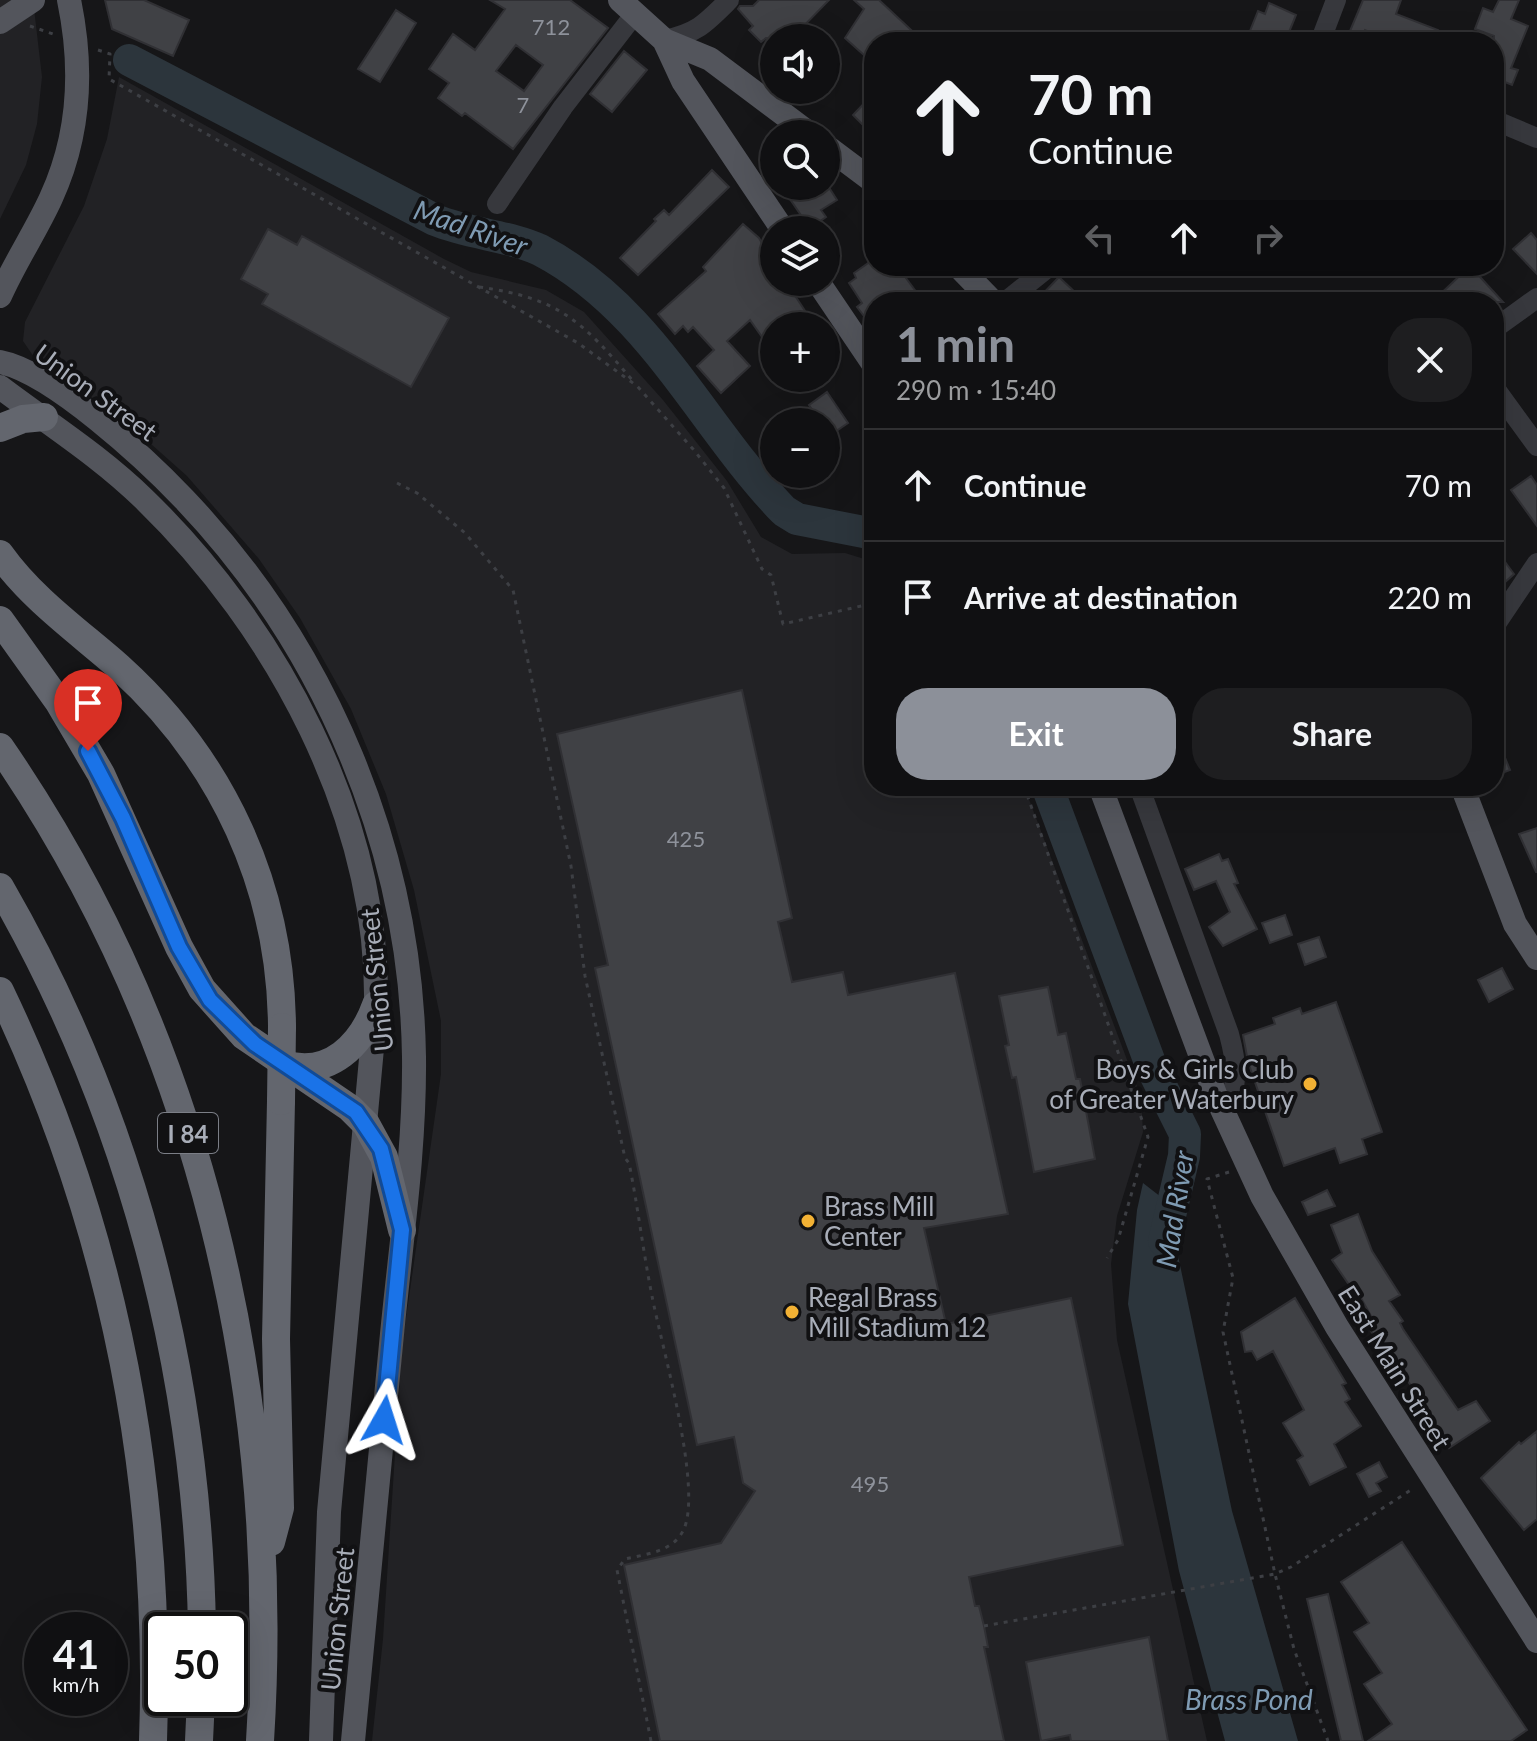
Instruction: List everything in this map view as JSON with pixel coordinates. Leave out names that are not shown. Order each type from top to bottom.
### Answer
[{"type":"highway","points":[[0,428],[23,419],[44,417]]},
{"type":"highway","points":[[0,554],[43,602],[151,699],[189,744],[219,789],[248,847],[266,897],[278,960],[282,1027],[276,1339],[280,1508],[276,1528],[264,1557]]},
{"type":"highway","points":[[0,620],[58,701],[101,774],[195,977],[234,1026],[279,1062],[350,1108],[366,1124],[384,1157],[402,1230]]},
{"type":"highway","name":"I 84","points":[[0,747],[60,844],[113,944],[185,1122],[214,1221],[238,1332],[253,1428],[264,1557],[260,1741]]},
{"type":"highway","name":"I 84","points":[[0,887],[49,980],[88,1065],[150,1254],[172,1344],[187,1429],[201,1612]]},
{"type":"highway","points":[[0,991],[73,1166],[106,1279],[125,1359],[151,1543],[155,1628],[153,1741]]},
{"type":"highway","points":[[279,1062],[303,1068],[333,1060],[360,1040],[376,1005]]},
{"type":"highway","points":[[199,1741],[200,1716]]},
{"type":"main road","points":[[0,22],[33,0]]},
{"type":"main road","points":[[0,296],[50,199],[70,140],[78,80],[69,0]]},
{"type":"main road","points":[[627,7],[664,40],[710,59],[791,120]]},
{"type":"main road","points":[[664,40],[683,81],[774,216]]},
{"type":"main road","points":[[840,156],[864,174]]},
{"type":"main road","points":[[968,276],[983,292]]},
{"type":"main road","points":[[827,296],[864,350]]},
{"type":"main road","name":"Union Street","points":[[0,362],[18,367],[115,436],[166,481],[243,567],[300,653],[328,702],[358,770],[381,838],[401,923],[414,1057],[402,1230],[353,1741]]},
{"type":"main road","name":"Union Street","points":[[0,387],[120,477],[169,524],[219,582],[276,667],[322,758],[349,829],[370,913],[376,1005],[329,1512],[321,1741]]},
{"type":"main road","points":[[276,667],[300,653]]},
{"type":"main road","name":"East Main Street","points":[[1104,796],[1223,1113],[1248,1166],[1307,1277],[1430,1477],[1537,1641]]},
{"type":"main road","points":[[1466,796],[1515,924],[1537,958]]},
{"type":"street","points":[[664,40],[690,35],[729,0]]},
{"type":"street","points":[[1324,32],[1336,0]]},
{"type":"street","points":[[497,204],[627,7]]},
{"type":"street","points":[[1504,124],[1537,138]]},
{"type":"street","points":[[1018,292],[1038,276]]},
{"type":"street","points":[[1504,322],[1537,298]]},
{"type":"street","points":[[1504,401],[1537,446]]},
{"type":"street","points":[[1504,612],[1537,563]]},
{"type":"street","points":[[1143,796],[1184,903],[1232,1044],[1236,1089],[1223,1113]]},
{"type":"path","points":[[110,54],[109,79],[578,343],[637,386]]},
{"type":"path","points":[[475,286],[531,295],[580,322],[724,488],[762,569],[771,575],[783,624],[864,605]]},
{"type":"path","points":[[397,483],[417,493],[465,533],[513,590],[571,866],[585,976],[625,1158],[629,1163],[635,1210],[683,1441],[689,1514],[682,1533],[667,1549],[625,1559],[617,1570],[651,1741]]},
{"type":"path","points":[[1028,796],[1148,1137],[1118,1240],[1107,1258]]},
{"type":"path","points":[[1248,1166],[1207,1179],[1233,1278],[1223,1332],[1294,1649],[1328,1741]]},
{"type":"path","points":[[984,1626],[1275,1574],[1291,1567],[1430,1477]]},
{"type":"shaded area","points":[[0,0],[33,0],[42,77],[37,124],[26,165],[0,219]]},
{"type":"shaded area","name":"Brass Mill Center","points":[[119,77],[444,259],[471,272],[546,290],[584,312],[663,400],[727,481],[761,537],[792,554],[845,553],[864,559],[864,796],[1028,796],[1141,1097],[1143,1132],[1117,1216],[1111,1264],[1117,1340],[1207,1741],[372,1741],[383,1639],[402,1346],[441,1074],[441,1021],[414,890],[386,794],[351,709],[300,618],[259,559],[187,476],[124,420],[34,357],[23,341],[25,322],[84,206],[107,139]]},
{"type":"water","name":"Brass Pond","points":[[1143,1183],[1161,1197],[1179,1201],[1173,1232],[1232,1511],[1298,1741],[1225,1741],[1179,1571],[1128,1304],[1137,1210]]},
{"type":"building","points":[[105,0],[144,0],[189,20],[173,56],[112,29]]},
{"type":"building","points":[[490,0],[570,0],[608,28],[513,149],[465,113],[462,116],[438,98],[449,83],[429,69],[453,34],[475,50],[505,9]],"holes":[[[516,45],[543,65],[524,91],[496,71]]]},
{"type":"building","points":[[759,0],[829,0],[806,24],[760,24],[760,41],[749,30],[753,26],[738,9],[740,6],[753,6]]},
{"type":"building","points":[[854,0],[879,0],[913,32],[864,32],[864,55],[845,38],[864,9]]},
{"type":"building","points":[[1363,0],[1401,0],[1396,14],[1438,30],[1437,32],[1350,31]]},
{"type":"building","points":[[1499,0],[1519,0],[1511,19],[1528,26],[1511,68],[1518,70],[1512,85],[1504,84],[1504,32],[1475,29],[1483,8],[1493,12]]},
{"type":"building","points":[[1269,3],[1296,15],[1289,32],[1250,32],[1258,11],[1265,14]]},
{"type":"building","points":[[396,10],[416,23],[380,82],[358,69]]},
{"type":"building","points":[[624,51],[647,70],[612,112],[590,94]]},
{"type":"building","points":[[864,103],[864,126],[853,115]]},
{"type":"building","points":[[712,170],[729,187],[638,275],[620,258],[656,221],[654,219],[664,210],[669,215]]},
{"type":"building","points":[[791,200],[837,200],[821,210],[825,216],[802,216]]},
{"type":"building","points":[[743,224],[760,240],[760,296],[795,296],[806,312],[760,312],[760,334],[750,320],[727,341],[750,366],[721,393],[697,366],[714,350],[693,327],[688,332],[683,326],[675,334],[658,314],[706,271],[703,267]]},
{"type":"building","points":[[268,229],[297,245],[302,236],[449,318],[411,387],[262,304],[268,294],[241,279]]},
{"type":"building","points":[[1531,233],[1537,240],[1537,274],[1513,249]]},
{"type":"building","points":[[864,266],[864,276],[904,276],[916,292],[864,292],[864,316],[857,307],[862,303],[849,283],[856,278],[854,273]]},
{"type":"building","points":[[1459,276],[1479,276],[1494,292],[1443,292]]},
{"type":"building","points":[[1059,277],[1075,292],[1045,292]]},
{"type":"building","points":[[827,392],[838,408],[811,408],[809,405]]},
{"type":"building","points":[[840,411],[848,423],[840,428]]},
{"type":"building","points":[[1531,476],[1537,485],[1537,526],[1511,490]]},
{"type":"building","points":[[1504,560],[1514,574],[1504,583]]},
{"type":"building","name":"Brass Mill Center","points":[[742,690],[792,918],[778,922],[792,982],[843,972],[848,995],[955,973],[1008,1214],[924,1228],[946,1324],[1071,1298],[1123,1545],[969,1577],[975,1606],[979,1606],[984,1626],[988,1647],[984,1647],[1004,1741],[660,1741],[624,1565],[721,1543],[755,1491],[743,1483],[734,1437],[697,1445],[595,968],[608,965],[557,734]]},
{"type":"building","points":[[1504,755],[1510,770],[1504,772]]},
{"type":"building","points":[[1537,828],[1537,872],[1536,872],[1519,834]]},
{"type":"building","points":[[1219,854],[1222,861],[1228,859],[1238,883],[1234,884],[1257,929],[1223,946],[1209,927],[1230,912],[1216,881],[1194,890],[1185,869]]},
{"type":"building","points":[[1285,915],[1292,935],[1270,943],[1262,923]]},
{"type":"building","points":[[1319,937],[1326,957],[1305,965],[1298,944]]},
{"type":"building","points":[[1502,968],[1513,989],[1489,1002],[1478,980]]},
{"type":"building","points":[[1048,987],[1058,1035],[1066,1033],[1076,1079],[1080,1079],[1095,1159],[1034,1172],[1016,1077],[1012,1078],[1005,1046],[1009,1045],[999,996]]},
{"type":"building","name":"Boys & Girls Club of Greater Waterbury","points":[[1336,1002],[1382,1132],[1362,1139],[1367,1154],[1340,1163],[1335,1148],[1284,1166],[1248,1062],[1243,1035],[1275,1024],[1273,1018],[1300,1008],[1302,1014]]},
{"type":"building","points":[[1327,1190],[1335,1206],[1308,1215],[1302,1202]]},
{"type":"building","points":[[1358,1214],[1372,1251],[1400,1295],[1389,1301],[1403,1321],[1400,1323],[1403,1329],[1458,1410],[1476,1401],[1490,1421],[1449,1448],[1425,1413],[1415,1419],[1407,1406],[1410,1404],[1407,1398],[1413,1394],[1412,1387],[1370,1330],[1376,1325],[1357,1291],[1354,1292],[1332,1260],[1342,1253],[1331,1225]]},
{"type":"building","points":[[1295,1298],[1346,1383],[1342,1385],[1350,1399],[1345,1402],[1361,1426],[1334,1444],[1346,1467],[1310,1485],[1297,1460],[1303,1456],[1283,1423],[1304,1410],[1273,1351],[1257,1360],[1252,1351],[1245,1352],[1241,1332]]},
{"type":"building","points":[[1537,1431],[1537,1519],[1524,1530],[1481,1478],[1519,1442],[1521,1444]]},
{"type":"building","points":[[1379,1462],[1387,1477],[1376,1483],[1381,1491],[1369,1497],[1357,1474]]},
{"type":"building","points":[[1402,1542],[1527,1730],[1511,1741],[1368,1741],[1392,1724],[1364,1684],[1382,1673],[1354,1632],[1369,1623],[1341,1582]]},
{"type":"building","points":[[1328,1594],[1363,1741],[1341,1741],[1307,1599]]},
{"type":"building","points":[[1149,1637],[1168,1741],[1071,1741],[1070,1735],[1041,1741],[1026,1662]]},
{"type":"waterway","name":"Mad River","points":[[129,60],[435,220],[529,245],[579,274],[644,335],[726,442],[784,511],[797,519],[864,532]]},
{"type":"waterway","name":"Mad River","points":[[1051,796],[1152,1068],[1185,1134],[1184,1156],[1164,1241]]},
{"type":"place","name":"Boys & Girls Club of Greater Waterbury","points":[[1310,1084]]},
{"type":"place","name":"Brass Mill Center","points":[[808,1221]]},
{"type":"place","name":"Regal Brass Mill Stadium 12","points":[[792,1312]]},
{"type":"route","points":[[88,751],[123,818],[179,947],[210,1000],[244,1036],[356,1112],[381,1149],[402,1230],[384,1420]]}]
